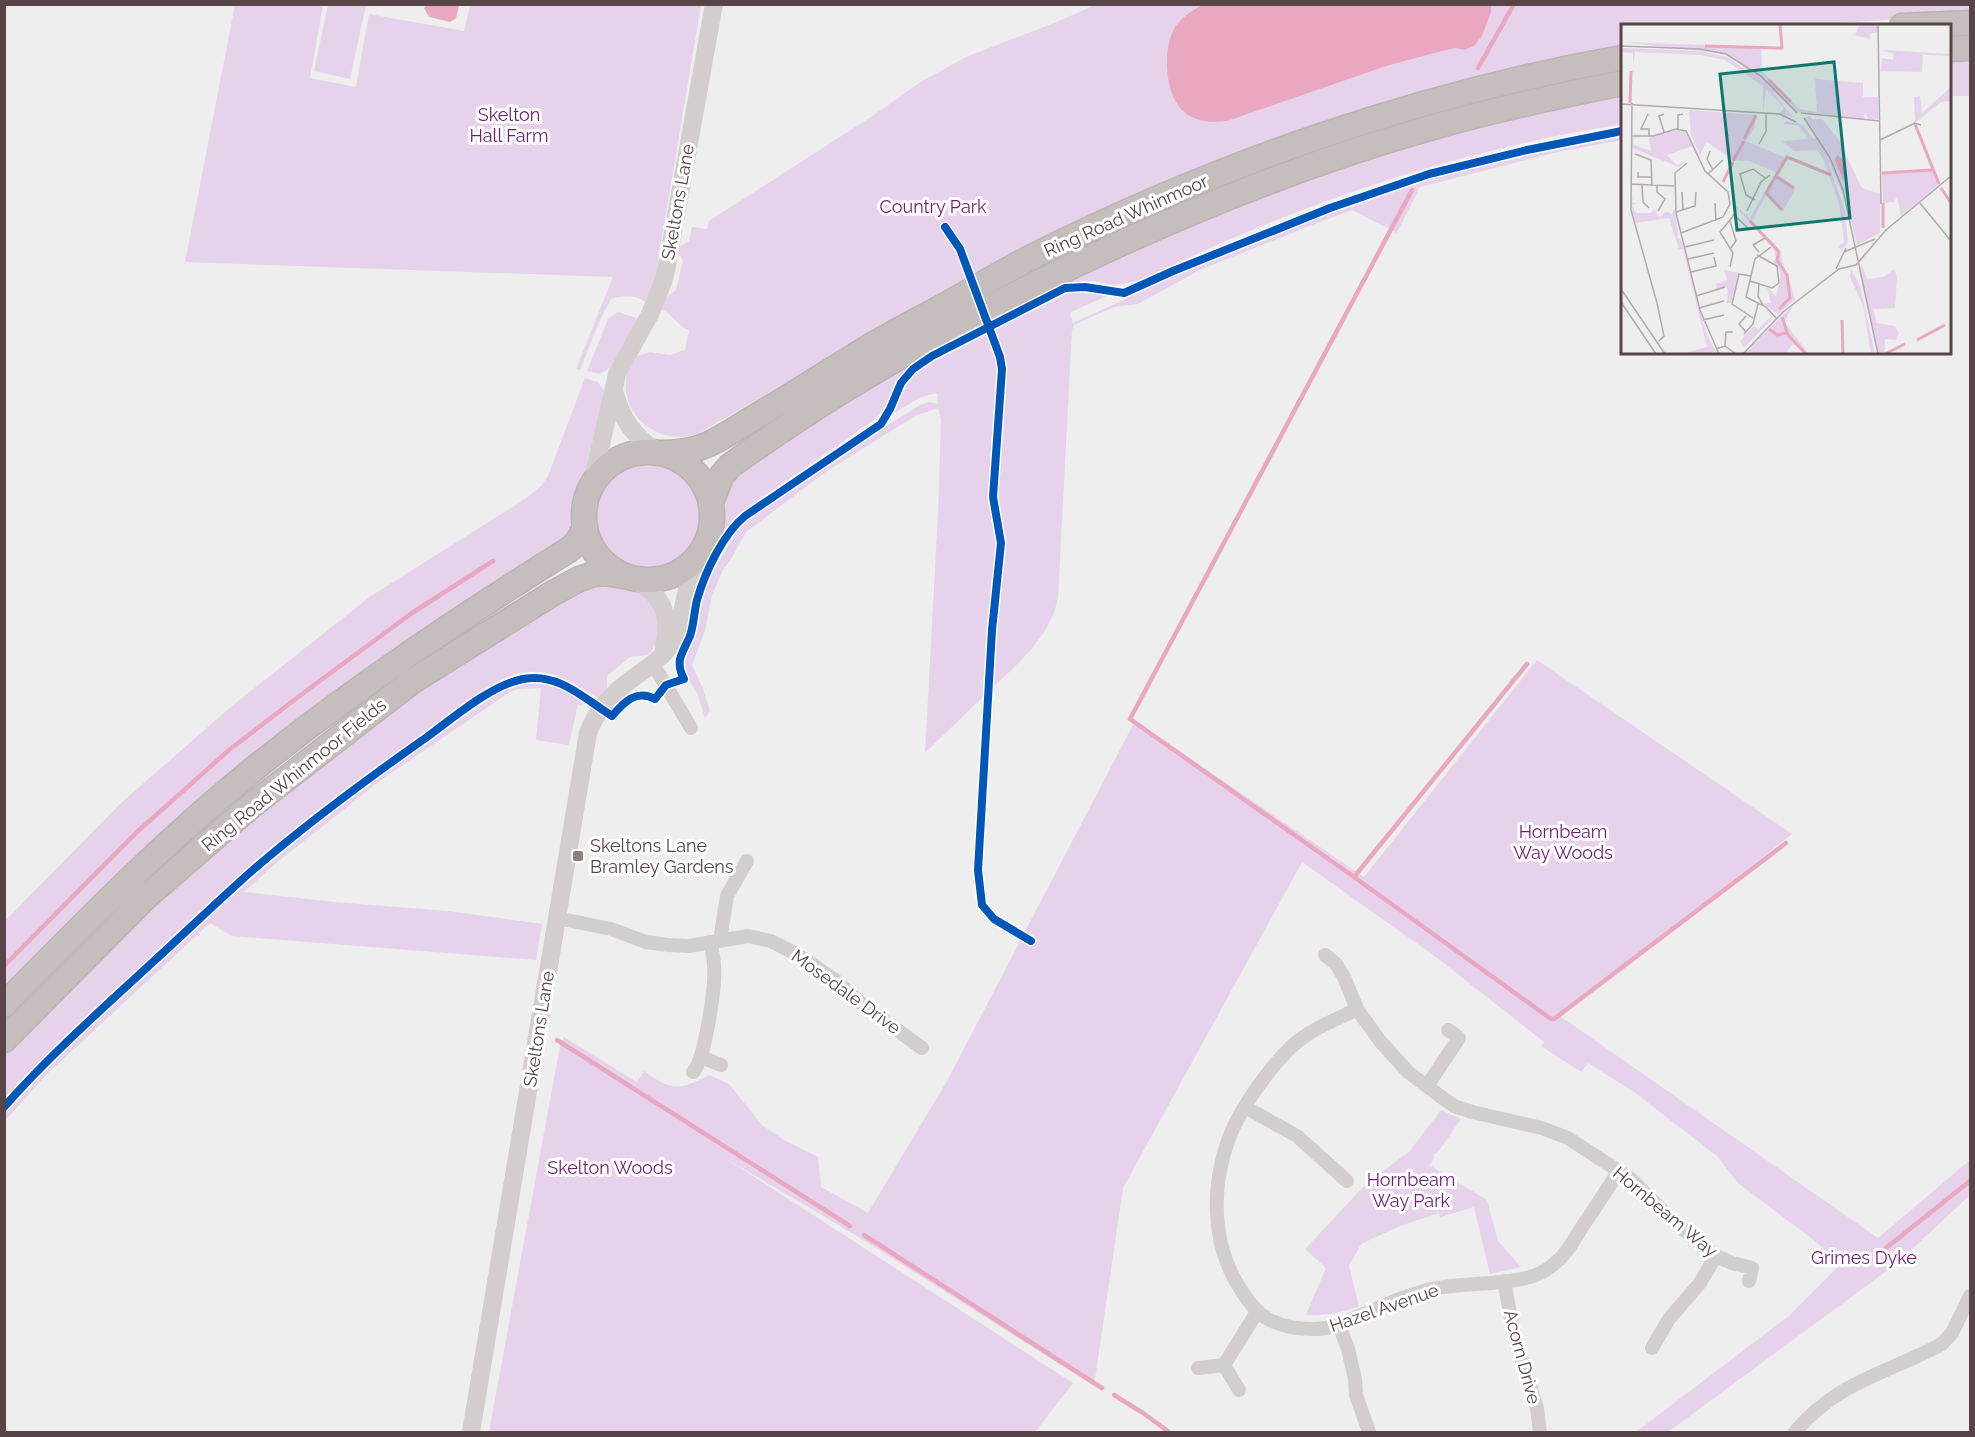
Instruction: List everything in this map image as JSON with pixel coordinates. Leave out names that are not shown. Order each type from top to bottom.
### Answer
[{"type":"highway","points":[[1948,24],[1971,23]]},
{"type":"highway","points":[[1951,49],[1971,48]]},
{"type":"highway","name":"Ring Road Whinmoor","points":[[711,502],[722,476],[740,458],[882,365],[920,332],[1030,258],[1197,183],[1308,140],[1458,94],[1621,58]]},
{"type":"highway","name":"Ring Road Whinmoor","points":[[661,453],[690,450],[714,441],[855,356],[920,332],[1042,280],[1197,209],[1284,175],[1354,151],[1477,115],[1621,83]]},
{"type":"highway","points":[[643,452],[661,453],[680,460],[692,469],[705,487],[711,502],[711,531],[700,554],[689,566],[670,577],[648,581],[629,578],[606,565],[589,542],[585,528],[585,502],[592,484],[614,461],[629,455],[643,452]]},
{"type":"highway","name":"Ring Road Whinmoor Fields","points":[[4,1005],[82,926],[248,774],[385,671],[459,620],[570,549],[578,541],[585,528]]},
{"type":"highway","name":"Ring Road Whinmoor Fields","points":[[4,1040],[146,897],[251,806],[411,682],[579,579],[606,573],[629,578]]},
{"type":"street","name":"Skeltons Lane","points":[[592,484],[621,364],[653,307],[667,266],[714,4]]},
{"type":"street","points":[[614,389],[626,423],[645,443],[661,453]]},
{"type":"street","name":"Skeltons Lane","points":[[471,1432],[588,733],[601,709],[616,692],[658,660],[672,642],[679,628],[686,593],[700,554]]},
{"type":"street","points":[[629,578],[654,594],[663,608],[667,626],[658,660],[691,728]]},
{"type":"street","points":[[693,1072],[698,1068],[701,1057],[715,967],[715,941],[727,896],[747,861]]},
{"type":"street","name":"Mosedale Drive","points":[[557,918],[611,929],[645,942],[689,946],[748,936],[771,941],[798,955],[835,980],[863,1005],[922,1048]]},
{"type":"street","name":"Hornbeam Way","points":[[1325,955],[1336,964],[1344,977],[1365,1022],[1408,1072],[1454,1106],[1561,1135],[1619,1171],[1640,1188],[1675,1224],[1716,1256],[1752,1268],[1749,1281]]},
{"type":"street","name":"Hazel Avenue","points":[[1357,1009],[1303,1037],[1271,1070],[1235,1124],[1226,1147],[1219,1184],[1217,1220],[1222,1251],[1237,1284],[1257,1312],[1272,1321],[1287,1326],[1323,1329],[1339,1325],[1412,1294],[1439,1287],[1526,1278],[1543,1272],[1556,1264],[1569,1248],[1619,1171]]},
{"type":"street","points":[[1427,1086],[1460,1038],[1448,1030]]},
{"type":"street","points":[[701,1057],[722,1065]]},
{"type":"street","points":[[1245,1107],[1297,1136],[1347,1181]]},
{"type":"street","points":[[1652,1348],[1669,1319],[1700,1283],[1716,1256]]},
{"type":"street","name":"Acorn Drive","points":[[1504,1281],[1515,1339],[1537,1408],[1540,1432]]},
{"type":"street","points":[[1795,1432],[1808,1416],[1834,1396],[1860,1381],[1942,1344],[1952,1333],[1971,1296]]},
{"type":"street","points":[[1224,1365],[1257,1312]]},
{"type":"street","points":[[1339,1325],[1352,1365],[1356,1395],[1369,1432]]},
{"type":"street","points":[[1198,1368],[1224,1365]]},
{"type":"street","points":[[1224,1365],[1239,1390]]},
{"type":"green space","name":"Skelton Hall Farm","points":[[235,5],[323,5],[310,78],[356,87],[369,14],[464,31],[470,5],[701,5],[655,279],[646,302],[629,296],[611,299],[580,370],[576,369],[613,277],[185,262]]},
{"type":"green space","points":[[328,5],[366,5],[350,79],[314,71]]},
{"type":"green space","name":"Country Park","points":[[1095,5],[1970,5],[1970,15],[1822,24],[1621,24],[1621,51],[1588,57],[1045,243],[1063,294],[1083,291],[1109,295],[1071,312],[1073,323],[1197,266],[1352,204],[1435,178],[1527,154],[1621,135],[1621,140],[1558,152],[1420,187],[1397,233],[1352,210],[1200,270],[1138,304],[1114,307],[1074,325],[1058,598],[1054,612],[1048,626],[1031,650],[925,753],[938,514],[941,419],[938,408],[915,416],[824,473],[746,532],[723,570],[712,595],[705,631],[692,665],[710,711],[705,718],[697,693],[685,673],[683,660],[694,636],[707,584],[734,534],[749,518],[871,435],[920,405],[929,402],[938,404],[937,393],[921,397],[894,413],[908,382],[935,361],[909,313],[697,434],[683,437],[669,436],[656,431],[635,415],[626,390],[627,375],[634,357],[650,352],[670,355],[685,350],[689,330],[661,309],[663,301],[676,290],[683,261],[677,248],[689,241],[692,227],[707,229],[709,221],[874,115],[919,83],[966,57]]},
{"type":"green space","points":[[1970,56],[1970,96],[1951,96],[1951,57]]},
{"type":"green space","points":[[1621,90],[1621,124],[1524,143],[1380,183],[1286,216],[1140,280],[1112,285],[1092,281],[1060,283],[1224,207],[1418,139]]},
{"type":"green space","points":[[618,312],[639,319],[610,368],[600,374],[587,371],[608,319]]},
{"type":"green space","points":[[913,361],[895,383],[888,403],[874,420],[740,513],[725,530],[723,529],[726,490],[746,462]]},
{"type":"green space","points":[[585,378],[598,382],[605,392],[586,474],[578,497],[576,519],[568,537],[396,653],[5,994],[5,921],[122,802],[233,705],[371,596],[525,499],[541,486],[548,476]]},
{"type":"green space","points":[[648,462],[669,466],[687,478],[699,496],[703,517],[699,538],[687,556],[669,568],[648,572],[627,568],[609,556],[597,538],[593,517],[597,496],[609,478],[627,466]]},
{"type":"green space","points":[[600,583],[636,584],[661,615],[656,644],[648,655],[630,657],[607,676],[607,688],[598,698],[561,678],[538,672],[525,672],[497,682],[367,773],[255,863],[61,1042],[5,1099],[5,1052],[86,968],[168,889],[402,698],[581,589]]},
{"type":"green space","points":[[1537,660],[1792,834],[1560,1016],[1878,1238],[1970,1160],[1970,1195],[1896,1264],[1668,1432],[1636,1432],[1790,1315],[1841,1264],[1815,1241],[1738,1183],[1718,1157],[1634,1092],[1588,1063],[1581,1072],[1541,1046],[1544,1042],[1436,957],[1302,862],[1123,1188],[1094,1386],[857,1236],[725,1158],[1073,1383],[1035,1432],[489,1432],[560,1046],[564,1037],[637,1082],[644,1071],[662,1082],[675,1086],[690,1084],[709,1075],[729,1084],[762,1125],[784,1140],[818,1157],[821,1187],[868,1213],[947,1081],[1135,721],[1364,877]]},
{"type":"green space","points":[[530,682],[549,683],[584,701],[582,706],[578,704],[569,745],[536,740],[541,688],[518,689],[510,692],[385,777],[275,864],[244,892],[448,911],[542,924],[536,960],[232,936],[210,923],[46,1075],[5,1121],[5,1114],[54,1061],[234,894],[325,816],[389,768],[506,688]]},
{"type":"green space","name":"Hornbeam Way Park","points":[[1441,1110],[1461,1119],[1438,1152],[1433,1155],[1435,1157],[1429,1165],[1487,1200],[1498,1241],[1521,1267],[1490,1274],[1474,1207],[1440,1217],[1439,1213],[1400,1226],[1361,1244],[1349,1266],[1359,1306],[1333,1314],[1306,1315],[1326,1268],[1305,1249],[1367,1183],[1409,1152]]},
{"type":"shaded area","points":[[426,4],[459,5],[456,18],[450,22],[429,17],[424,8]]},
{"type":"shaded area","points":[[1491,4],[1491,12],[1482,36],[1474,46],[1464,50],[1455,48],[1386,66],[1227,121],[1213,122],[1195,118],[1182,110],[1171,89],[1167,65],[1170,41],[1175,27],[1187,15],[1204,5]]},
{"type":"waterway","points":[[1478,68],[1514,4]]},
{"type":"waterway","points":[[1412,190],[1130,719],[1551,1019],[1786,843]]},
{"type":"waterway","points":[[4,966],[137,832],[229,750],[412,613],[493,561]]},
{"type":"waterway","points":[[1354,877],[1527,664]]},
{"type":"waterway","points":[[557,1040],[850,1226]]},
{"type":"waterway","name":"Grimes Dyke","points":[[1876,1256],[1970,1181]]},
{"type":"waterway","points":[[864,1235],[1102,1388]]},
{"type":"waterway","points":[[1114,1395],[1169,1432]]},
{"type":"cycle path","points":[[4,1107],[77,1032],[254,869],[339,801],[485,695],[511,682],[523,679],[548,679],[581,695],[612,716],[631,698],[642,695],[655,699],[666,685],[684,679],[680,662],[690,636],[697,600],[710,566],[729,533],[745,516],[881,424],[901,383],[913,369],[932,356],[1065,288],[1085,287],[1124,293],[1330,208],[1429,174],[1527,150],[1621,131]]},
{"type":"cycle path","points":[[945,227],[960,249],[1000,357],[1002,369],[993,497],[1001,543],[992,630],[978,870],[982,905],[994,919],[1031,941]]},
{"type":"place","name":"Skeltons Lane Bramley Gardens","points":[[578,856]]},
{"type":"park label","name":"Hornbeam Way Woods","points":[[1563,842]]},
{"type":"park label","name":"Skelton Woods","points":[[610,1168]]}]
